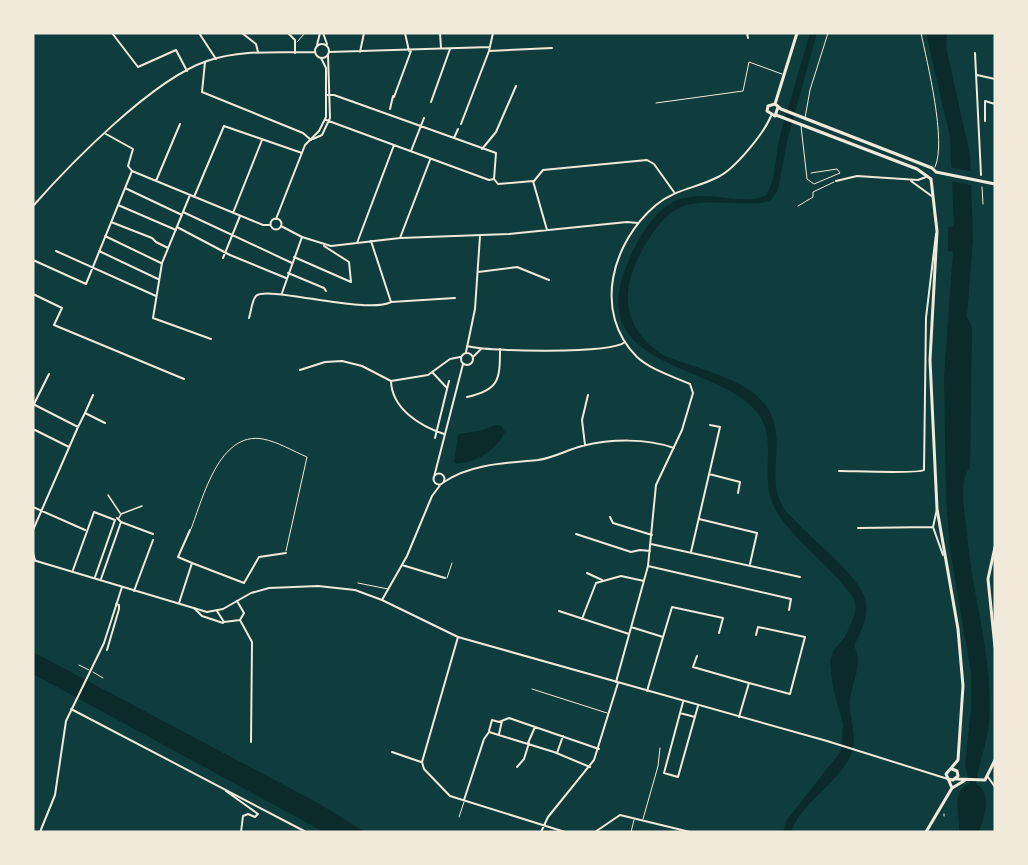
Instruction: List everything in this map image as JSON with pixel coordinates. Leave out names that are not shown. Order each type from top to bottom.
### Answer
[{"type":"main road","points":[[775,104],[797,33]]},
{"type":"main road","points":[[775,104],[800,117],[935,170],[995,184]]},
{"type":"main road","points":[[775,104],[767,107],[771,116],[777,115],[800,123],[927,177]]},
{"type":"main road","points":[[777,115],[780,108]]},
{"type":"main road","points":[[929,167],[927,177],[934,198],[936,231],[930,360],[937,509],[943,555],[958,629],[963,686],[959,753],[952,769],[947,772],[953,788]]},
{"type":"main road","points":[[927,177],[935,170]]},
{"type":"main road","points":[[995,547],[988,579],[995,647]]},
{"type":"main road","points":[[948,779],[979,782],[988,777],[995,760]]},
{"type":"main road","points":[[926,832],[953,788],[957,773],[952,769]]},
{"type":"main road","points":[[953,788],[966,781]]},
{"type":"street","points":[[112,33],[138,67],[176,50],[187,71]]},
{"type":"street","points":[[199,33],[216,59]]},
{"type":"street","points":[[242,33],[256,44],[258,51]]},
{"type":"street","points":[[288,33],[296,43],[295,53]]},
{"type":"street","points":[[106,134],[133,149],[128,166],[132,171],[240,216],[263,225],[270,225],[276,219],[302,153],[327,121],[329,53],[321,33]]},
{"type":"street","points":[[315,52],[321,33]]},
{"type":"street","points":[[360,52],[364,33]]},
{"type":"street","points":[[389,110],[392,96],[410,51],[405,33]]},
{"type":"street","points":[[440,33],[441,49]]},
{"type":"street","points":[[461,124],[489,49],[492,33]]},
{"type":"street","points":[[747,33],[748,38]]},
{"type":"street","points":[[317,46],[324,44],[328,47]]},
{"type":"street","points":[[321,58],[329,53],[552,48]]},
{"type":"street","points":[[431,102],[450,49]]},
{"type":"street","points":[[33,206],[106,134],[170,78],[205,62],[258,51],[315,52],[326,68],[328,95]]},
{"type":"street","points":[[975,53],[981,175]]},
{"type":"street","points":[[205,62],[202,93],[303,134],[311,140]]},
{"type":"street","points":[[976,75],[995,79]]},
{"type":"street","points":[[482,149],[496,132],[516,86]]},
{"type":"street","points":[[328,95],[389,110],[453,139],[496,153],[494,179]]},
{"type":"street","points":[[985,121],[985,101],[995,104]]},
{"type":"street","points":[[541,832],[590,766],[599,749],[648,566],[656,485],[674,448],[692,398],[690,384],[647,364],[625,342],[614,322],[611,291],[617,266],[638,223],[655,206],[674,192],[725,173],[749,147],[771,116]]},
{"type":"street","points":[[411,151],[424,118]]},
{"type":"street","points":[[327,121],[489,180],[494,179],[504,185],[533,181],[543,170],[647,159],[654,164],[674,192]]},
{"type":"street","points":[[156,181],[180,124]]},
{"type":"street","points":[[194,196],[222,127],[227,126],[302,153]]},
{"type":"street","points":[[453,139],[458,129]]},
{"type":"street","points":[[233,213],[262,140]]},
{"type":"street","points":[[357,243],[394,145]]},
{"type":"street","points":[[400,238],[430,158]]},
{"type":"street","points":[[34,260],[86,284],[132,171]]},
{"type":"street","points":[[836,181],[857,176],[909,180],[927,177]]},
{"type":"street","points":[[909,180],[922,187],[934,198]]},
{"type":"street","points":[[533,181],[547,230]]},
{"type":"street","points":[[125,188],[292,263]]},
{"type":"street","points":[[190,195],[162,263],[153,318],[211,339]]},
{"type":"street","points":[[118,205],[176,228],[230,255],[286,278]]},
{"type":"street","points":[[223,258],[240,216]]},
{"type":"street","points":[[276,219],[281,226],[321,244],[349,262],[351,282],[294,257]]},
{"type":"street","points":[[111,222],[152,238],[156,243],[168,248]]},
{"type":"street","points":[[321,244],[400,238],[480,236],[627,222],[638,223]]},
{"type":"street","points":[[270,225],[275,230],[281,226]]},
{"type":"street","points":[[839,471],[894,470],[918,473],[924,470],[926,318],[932,250],[936,231]]},
{"type":"street","points":[[105,236],[162,263]]},
{"type":"street","points":[[300,370],[325,362],[342,361],[362,366],[391,381],[433,373],[450,359],[460,357],[466,352],[475,309],[480,236]]},
{"type":"street","points":[[282,294],[302,237]]},
{"type":"street","points":[[371,241],[391,302]]},
{"type":"street","points":[[56,251],[157,296]]},
{"type":"street","points":[[99,251],[159,280]]},
{"type":"street","points":[[478,272],[517,267],[549,280]]},
{"type":"street","points":[[288,273],[324,288],[326,291]]},
{"type":"street","points":[[33,294],[62,308],[54,325],[184,379]]},
{"type":"street","points":[[249,318],[258,294],[282,294],[355,304],[384,305],[391,302],[455,298]]},
{"type":"street","points":[[467,346],[481,349],[601,349],[625,342]]},
{"type":"street","points":[[467,397],[482,394],[497,382],[501,369],[500,348]]},
{"type":"street","points":[[463,364],[470,364],[481,349]]},
{"type":"street","points":[[466,352],[473,358]]},
{"type":"street","points":[[433,495],[434,478],[444,434],[463,364],[460,357]]},
{"type":"street","points":[[433,373],[447,388]]},
{"type":"street","points":[[49,374],[33,404],[78,427]]},
{"type":"street","points":[[391,381],[393,394],[403,409],[415,420],[444,434]]},
{"type":"street","points":[[435,438],[449,381]]},
{"type":"street","points":[[33,530],[93,394]]},
{"type":"street","points":[[585,446],[582,420],[588,395]]},
{"type":"street","points":[[85,413],[105,423]]},
{"type":"street","points":[[692,552],[720,427],[710,425]]},
{"type":"street","points":[[33,429],[69,447]]},
{"type":"street","points":[[382,600],[402,565],[433,495],[451,476],[508,461],[539,460],[585,446],[646,441],[674,448]]},
{"type":"street","points":[[437,466],[442,474],[442,483]]},
{"type":"street","points":[[434,478],[442,474],[451,476]]},
{"type":"street","points":[[709,474],[740,482],[738,493]]},
{"type":"street","points":[[434,478],[442,483]]},
{"type":"street","points":[[108,495],[120,518],[153,534]]},
{"type":"street","points":[[73,570],[94,512],[115,520],[142,506]]},
{"type":"street","points":[[33,507],[86,530]]},
{"type":"street","points":[[937,509],[933,526],[943,555]]},
{"type":"street","points":[[610,517],[613,523],[652,535]]},
{"type":"street","points":[[101,579],[120,518]]},
{"type":"street","points":[[699,519],[757,533],[750,564]]},
{"type":"street","points":[[95,577],[115,520]]},
{"type":"street","points":[[858,528],[933,526]]},
{"type":"street","points":[[190,531],[178,557],[244,583],[259,557],[286,553]]},
{"type":"street","points":[[576,534],[631,552],[650,551]]},
{"type":"street","points":[[134,591],[153,540]]},
{"type":"street","points":[[651,544],[750,564],[800,577]]},
{"type":"street","points":[[33,553],[34,560],[194,608],[217,611],[262,589],[301,586],[346,589],[382,600],[458,637],[827,741],[935,773],[948,779]]},
{"type":"street","points":[[178,603],[192,563]]},
{"type":"street","points":[[995,564],[995,599]]},
{"type":"street","points":[[402,565],[445,578]]},
{"type":"street","points":[[648,566],[791,599],[789,610]]},
{"type":"street","points":[[587,573],[602,580]]},
{"type":"street","points":[[582,619],[596,583],[621,576],[644,581]]},
{"type":"street","points":[[40,832],[53,801],[63,732],[72,707],[104,643],[122,587]]},
{"type":"street","points":[[237,601],[244,613],[240,620]]},
{"type":"street","points":[[107,650],[119,609],[119,605],[116,604]]},
{"type":"street","points":[[647,692],[672,607],[723,618],[719,633]]},
{"type":"street","points":[[194,608],[214,621],[240,620]]},
{"type":"street","points":[[217,611],[222,621],[227,622]]},
{"type":"street","points":[[558,611],[629,634]]},
{"type":"street","points":[[240,620],[252,642],[251,742]]},
{"type":"street","points":[[631,627],[663,637]]},
{"type":"street","points":[[697,656],[693,667],[790,694],[805,637],[758,627],[756,635]]},
{"type":"street","points":[[458,637],[422,762],[424,769],[450,796],[565,832]]},
{"type":"street","points":[[739,717],[748,683]]},
{"type":"street","points":[[683,702],[664,773],[678,777],[698,706]]},
{"type":"street","points":[[72,707],[306,832]]},
{"type":"street","points":[[680,713],[695,717]]},
{"type":"street","points":[[464,800],[492,720],[502,721],[508,718],[599,749]]},
{"type":"street","points":[[499,734],[502,721]]},
{"type":"street","points":[[516,767],[524,759],[535,727]]},
{"type":"street","points":[[488,732],[529,743],[590,766]]},
{"type":"street","points":[[556,753],[563,736]]},
{"type":"street","points":[[393,752],[422,762]]},
{"type":"street","points":[[935,773],[947,772]]},
{"type":"street","points":[[988,777],[995,787]]},
{"type":"street","points":[[225,789],[228,794],[258,814],[255,817],[248,814],[243,816],[241,832]]},
{"type":"street","points":[[595,832],[618,816],[690,832]]},
{"type":"lane","points":[[296,43],[306,33]]},
{"type":"lane","points":[[805,119],[810,90],[828,33]]},
{"type":"lane","points":[[921,33],[936,116],[937,161],[935,170]]},
{"type":"lane","points":[[656,103],[743,91],[749,62],[784,74]]},
{"type":"lane","points":[[800,123],[807,179],[814,184],[840,173],[837,170],[811,173]]},
{"type":"lane","points":[[798,206],[813,197],[813,192],[817,189],[836,181]]},
{"type":"lane","points":[[982,187],[983,204]]},
{"type":"lane","points":[[190,531],[223,455],[245,440],[263,439],[307,456],[286,553]]},
{"type":"lane","points":[[445,578],[452,563]]},
{"type":"lane","points":[[358,583],[388,589]]},
{"type":"lane","points":[[79,665],[89,670]]},
{"type":"lane","points":[[93,672],[103,678]]},
{"type":"lane","points":[[532,689],[609,713]]},
{"type":"lane","points":[[643,821],[658,765],[660,748]]},
{"type":"lane","points":[[459,817],[464,800]]},
{"type":"lane","points":[[631,832],[634,819]]},
{"type":"water","points":[[810,33],[817,33],[787,141],[778,190],[771,200],[762,203],[697,203],[674,211],[660,224],[645,245],[631,276],[628,291],[628,306],[632,319],[650,345],[665,356],[728,379],[751,391],[760,399],[770,412],[775,425],[776,480],[783,507],[846,570],[865,598],[866,617],[854,646],[858,666],[850,700],[854,734],[851,755],[838,774],[802,812],[791,832],[783,832],[786,821],[841,751],[843,724],[833,688],[830,661],[833,651],[845,637],[853,619],[856,608],[854,599],[835,575],[787,527],[778,514],[769,490],[766,431],[755,410],[736,395],[660,359],[638,344],[623,325],[618,300],[626,267],[633,250],[649,224],[670,204],[695,196],[744,199],[767,195],[773,179],[779,139]]},
{"type":"water","points":[[926,33],[947,33],[946,47],[970,155],[973,238],[967,317],[972,327],[970,467],[964,481],[963,498],[970,557],[986,651],[990,699],[988,731],[976,784],[981,788],[986,799],[979,832],[959,832],[957,805],[960,792],[970,784],[965,766],[971,708],[971,673],[950,550],[946,498],[944,376],[953,252],[948,251],[948,227],[954,226],[950,137]]},
{"type":"water","points":[[496,425],[502,426],[505,432],[496,445],[484,455],[470,462],[454,463],[458,434],[479,431]]},
{"type":"water","points":[[33,652],[318,803],[365,832],[324,832],[33,674]]},
{"type":"pier","points":[[949,167],[974,172],[975,186],[950,181]]}]
